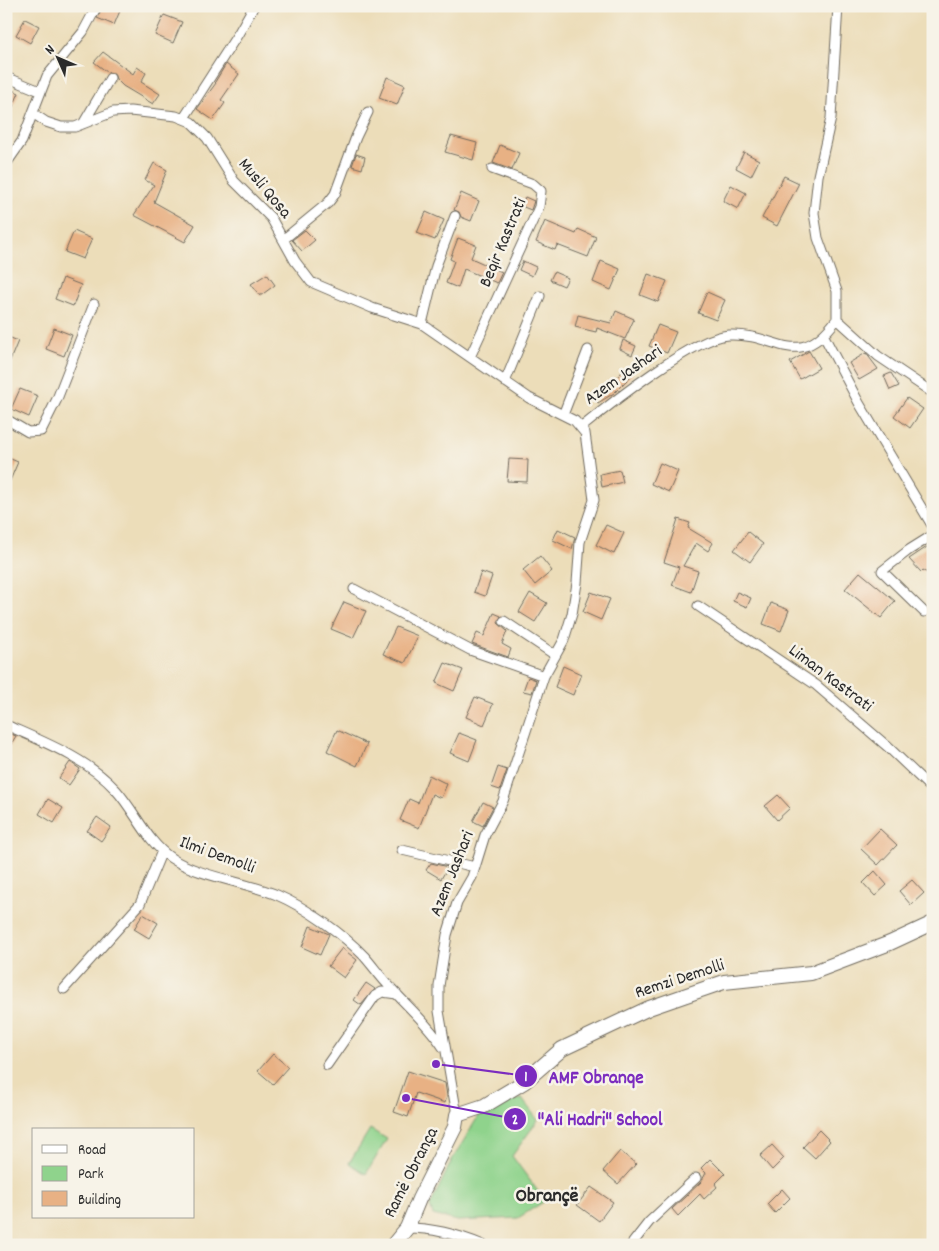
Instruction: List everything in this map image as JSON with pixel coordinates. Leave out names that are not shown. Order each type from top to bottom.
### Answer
[{"type":"street","points":[[6,164],[22,141],[34,114],[40,91],[57,62],[83,32],[97,6]]},
{"type":"street","points":[[34,114],[46,122],[61,127],[83,124],[113,112],[130,111],[184,118],[254,6]]},
{"type":"street","points":[[838,6],[831,118],[818,176],[814,213],[818,238],[837,291],[837,319],[878,356],[933,393]]},
{"type":"street","points":[[6,77],[40,91]]},
{"type":"street","points":[[83,124],[110,78]]},
{"type":"street","points":[[284,239],[328,203],[335,194],[356,137],[368,112]]},
{"type":"street","name":"Musli Qosa","points":[[184,118],[199,129],[207,138],[234,181],[271,218],[295,261],[311,282],[372,308],[422,324],[470,357]]},
{"type":"street","name":"Beqir Kastrati","points":[[470,357],[501,293],[542,196],[541,191],[533,184],[492,169]]},
{"type":"street","points":[[422,324],[436,266],[455,216]]},
{"type":"street","points":[[504,382],[540,296]]},
{"type":"street","points":[[6,419],[28,432],[41,431],[57,399],[94,304]]},
{"type":"street","name":"Azem Jashari","points":[[458,1115],[439,1011],[441,969],[451,919],[475,867],[485,835],[503,801],[544,676],[564,640],[572,614],[577,583],[580,542],[593,507],[586,440],[582,427],[620,395],[676,359],[712,341],[728,335],[760,339],[785,347],[802,348],[810,346],[824,336],[837,319]]},
{"type":"street","points":[[824,336],[859,403],[933,527]]},
{"type":"street","points":[[563,415],[588,350]]},
{"type":"street","points":[[470,357],[528,398],[563,415],[582,427]]},
{"type":"street","points":[[924,612],[882,571],[933,536]]},
{"type":"street","points":[[354,589],[470,650],[544,676]]},
{"type":"street","name":"Liman Kastrati","points":[[698,606],[816,686],[888,747],[933,790]]},
{"type":"street","points":[[504,621],[555,655]]},
{"type":"street","name":"Ilmi Demolli","points":[[6,725],[47,743],[82,763],[103,778],[116,790],[162,851],[183,865],[264,890],[294,904],[353,945],[424,1020],[446,1052]]},
{"type":"street","points":[[402,850],[475,867]]},
{"type":"street","points":[[64,989],[140,904],[162,851]]},
{"type":"street","name":"Remzi Demolli","points":[[458,1115],[484,1106],[524,1082],[562,1049],[649,1008],[724,982],[812,973],[890,943],[933,923]]},
{"type":"street","points":[[327,1065],[375,996],[382,992],[398,994]]},
{"type":"street","name":"Ramë Obrança","points":[[393,1245],[407,1228],[419,1198],[456,1127],[458,1115]]},
{"type":"street","points":[[631,1245],[649,1222],[696,1178]]},
{"type":"street","points":[[407,1228],[421,1228],[461,1236],[483,1245]]},
{"type":"green space","points":[[522,1099],[538,1120],[512,1156],[545,1201],[518,1218],[458,1221],[433,1215],[430,1206],[452,1160],[479,1115],[507,1101]]},
{"type":"green space","points":[[370,1129],[387,1139],[366,1174],[349,1163]]},
{"type":"building","points":[[103,6],[122,6],[114,25],[97,18]]},
{"type":"building","points":[[164,15],[182,22],[173,43],[155,35]]},
{"type":"building","points":[[25,19],[39,26],[30,43],[16,35]]},
{"type":"building","points":[[103,52],[133,74],[137,67],[146,73],[141,82],[160,94],[153,104],[123,86],[116,79],[114,73],[107,72],[94,62]]},
{"type":"building","points":[[226,64],[239,74],[221,100],[225,103],[213,120],[197,109],[216,83]]},
{"type":"building","points":[[387,77],[405,85],[397,105],[379,98]]},
{"type":"building","points":[[6,87],[19,93],[6,122]]},
{"type":"building","points":[[451,136],[477,143],[473,160],[445,152]]},
{"type":"building","points":[[500,145],[519,153],[512,170],[493,163]]},
{"type":"building","points":[[744,152],[759,160],[751,176],[736,168]]},
{"type":"building","points":[[356,154],[365,157],[362,169],[352,166]]},
{"type":"building","points":[[154,163],[167,170],[154,202],[195,225],[185,242],[134,215],[154,185],[145,180]]},
{"type":"building","points":[[784,176],[799,183],[777,226],[762,218]]},
{"type":"building","points":[[731,185],[746,193],[738,209],[723,201]]},
{"type":"building","points":[[461,193],[479,201],[471,221],[461,217],[459,212],[454,210]]},
{"type":"building","points":[[525,197],[534,201],[531,210],[521,206]]},
{"type":"building","points":[[426,212],[444,220],[435,240],[417,233]]},
{"type":"building","points":[[545,221],[576,234],[578,229],[596,237],[588,257],[557,245],[555,250],[536,242]]},
{"type":"building","points":[[305,230],[315,240],[302,251],[292,240]]},
{"type":"building","points":[[74,231],[92,239],[83,259],[65,252]]},
{"type":"building","points":[[458,238],[476,245],[471,258],[502,272],[497,283],[464,269],[458,288],[446,283],[454,261],[450,259]]},
{"type":"building","points":[[523,261],[536,267],[532,276],[519,270]]},
{"type":"building","points":[[601,261],[620,269],[611,290],[593,282]]},
{"type":"building","points":[[554,272],[568,278],[564,286],[550,280]]},
{"type":"building","points":[[267,274],[275,285],[260,296],[251,284]]},
{"type":"building","points":[[648,274],[667,281],[658,302],[640,295]]},
{"type":"building","points":[[63,278],[81,285],[73,306],[55,299]]},
{"type":"building","points":[[707,292],[725,300],[716,320],[698,313]]},
{"type":"building","points":[[616,311],[634,319],[625,339],[597,328],[596,332],[575,327],[578,315],[611,323]]},
{"type":"building","points":[[658,325],[676,332],[667,353],[649,346]]},
{"type":"building","points":[[54,328],[72,335],[64,356],[46,349]]},
{"type":"building","points":[[6,336],[18,341],[6,370]]},
{"type":"building","points":[[623,340],[636,346],[632,355],[620,349]]},
{"type":"building","points":[[809,351],[819,368],[800,379],[790,362]]},
{"type":"building","points":[[866,353],[878,369],[859,380],[849,363]]},
{"type":"building","points":[[626,368],[633,374],[614,393],[598,403],[591,392],[617,377]]},
{"type":"building","points":[[891,373],[899,386],[890,390],[884,376]]},
{"type":"building","points":[[20,389],[38,396],[29,417],[11,409]]},
{"type":"building","points":[[907,398],[923,409],[910,428],[894,416]]},
{"type":"building","points":[[6,457],[18,462],[6,490]]},
{"type":"building","points":[[509,459],[528,460],[527,482],[507,481]]},
{"type":"building","points":[[660,463],[678,471],[669,492],[651,484]]},
{"type":"building","points":[[620,470],[623,482],[602,487],[600,474]]},
{"type":"building","points":[[678,519],[690,523],[688,528],[713,543],[708,551],[696,543],[683,566],[698,571],[691,592],[672,585],[679,567],[664,562]]},
{"type":"building","points":[[606,525],[624,533],[614,554],[596,545]]},
{"type":"building","points":[[558,529],[575,537],[572,549],[553,540]]},
{"type":"building","points":[[748,532],[763,544],[750,562],[734,550]]},
{"type":"building","points":[[933,543],[933,577],[923,570],[921,572],[909,559]]},
{"type":"building","points":[[540,556],[552,571],[535,585],[523,570]]},
{"type":"building","points":[[481,572],[492,576],[485,596],[474,592]]},
{"type":"building","points":[[860,572],[895,601],[881,618],[845,589]]},
{"type":"building","points":[[591,592],[610,599],[601,620],[583,612]]},
{"type":"building","points":[[737,592],[751,598],[747,607],[733,601]]},
{"type":"building","points":[[530,593],[547,603],[535,622],[519,612]]},
{"type":"building","points":[[344,602],[366,611],[353,638],[331,629]]},
{"type":"building","points":[[771,603],[789,610],[781,631],[763,624]]},
{"type":"building","points":[[494,613],[501,616],[498,623],[507,631],[502,644],[511,649],[508,657],[472,644],[477,633],[484,636]]},
{"type":"building","points":[[396,627],[418,636],[405,663],[383,654]]},
{"type":"building","points":[[445,663],[463,670],[454,691],[436,683]]},
{"type":"building","points":[[563,666],[581,674],[573,695],[555,687]]},
{"type":"building","points":[[528,677],[536,680],[532,693],[523,691]]},
{"type":"building","points":[[475,697],[493,704],[484,725],[466,717]]},
{"type":"building","points":[[337,730],[367,744],[357,766],[327,751]]},
{"type":"building","points":[[6,732],[16,736],[6,752]]},
{"type":"building","points":[[459,733],[477,740],[469,761],[450,753]]},
{"type":"building","points":[[70,762],[80,769],[69,785],[59,778]]},
{"type":"building","points":[[498,767],[507,770],[500,790],[491,787]]},
{"type":"building","points":[[429,775],[447,784],[441,798],[432,794],[419,828],[400,820],[409,799],[418,803]]},
{"type":"building","points":[[778,795],[790,808],[777,820],[765,806]]},
{"type":"building","points":[[48,799],[63,808],[54,823],[39,814]]},
{"type":"building","points":[[483,802],[493,807],[483,826],[473,821]]},
{"type":"building","points":[[97,817],[111,827],[101,841],[87,831]]},
{"type":"building","points":[[880,829],[897,845],[878,865],[861,849]]},
{"type":"building","points":[[431,863],[448,867],[441,879],[426,870]]},
{"type":"building","points":[[875,871],[887,885],[875,896],[863,883]]},
{"type":"building","points":[[912,880],[924,893],[911,905],[899,891]]},
{"type":"building","points":[[143,914],[158,923],[149,938],[134,929]]},
{"type":"building","points":[[310,926],[329,934],[320,955],[302,947]]},
{"type":"building","points":[[342,948],[357,960],[344,978],[328,966]]},
{"type":"building","points":[[366,983],[375,989],[361,1005],[354,1000]]},
{"type":"building","points":[[273,1054],[288,1067],[273,1084],[258,1071]]},
{"type":"building","points":[[408,1071],[445,1083],[447,1096],[445,1103],[416,1093],[408,1117],[394,1112]]},
{"type":"building","points":[[819,1130],[830,1141],[815,1158],[803,1147]]},
{"type":"building","points":[[772,1145],[784,1158],[772,1170],[760,1156]]},
{"type":"building","points":[[620,1151],[636,1164],[618,1184],[603,1171]]},
{"type":"building","points":[[710,1159],[725,1174],[715,1184],[717,1187],[704,1199],[700,1194],[678,1216],[672,1209],[701,1182],[706,1173],[701,1168]]},
{"type":"building","points":[[591,1187],[613,1202],[599,1221],[577,1205]]},
{"type":"building","points":[[782,1189],[790,1198],[775,1213],[767,1204]]},
{"type":"place","name":"AMF Obranqe","points":[[436,1064]]},
{"type":"place","name":"\"Ali Hadri\" School","points":[[406,1098]]},
{"type":"district","name":"Obrançë","points":[[547,1197]]}]
